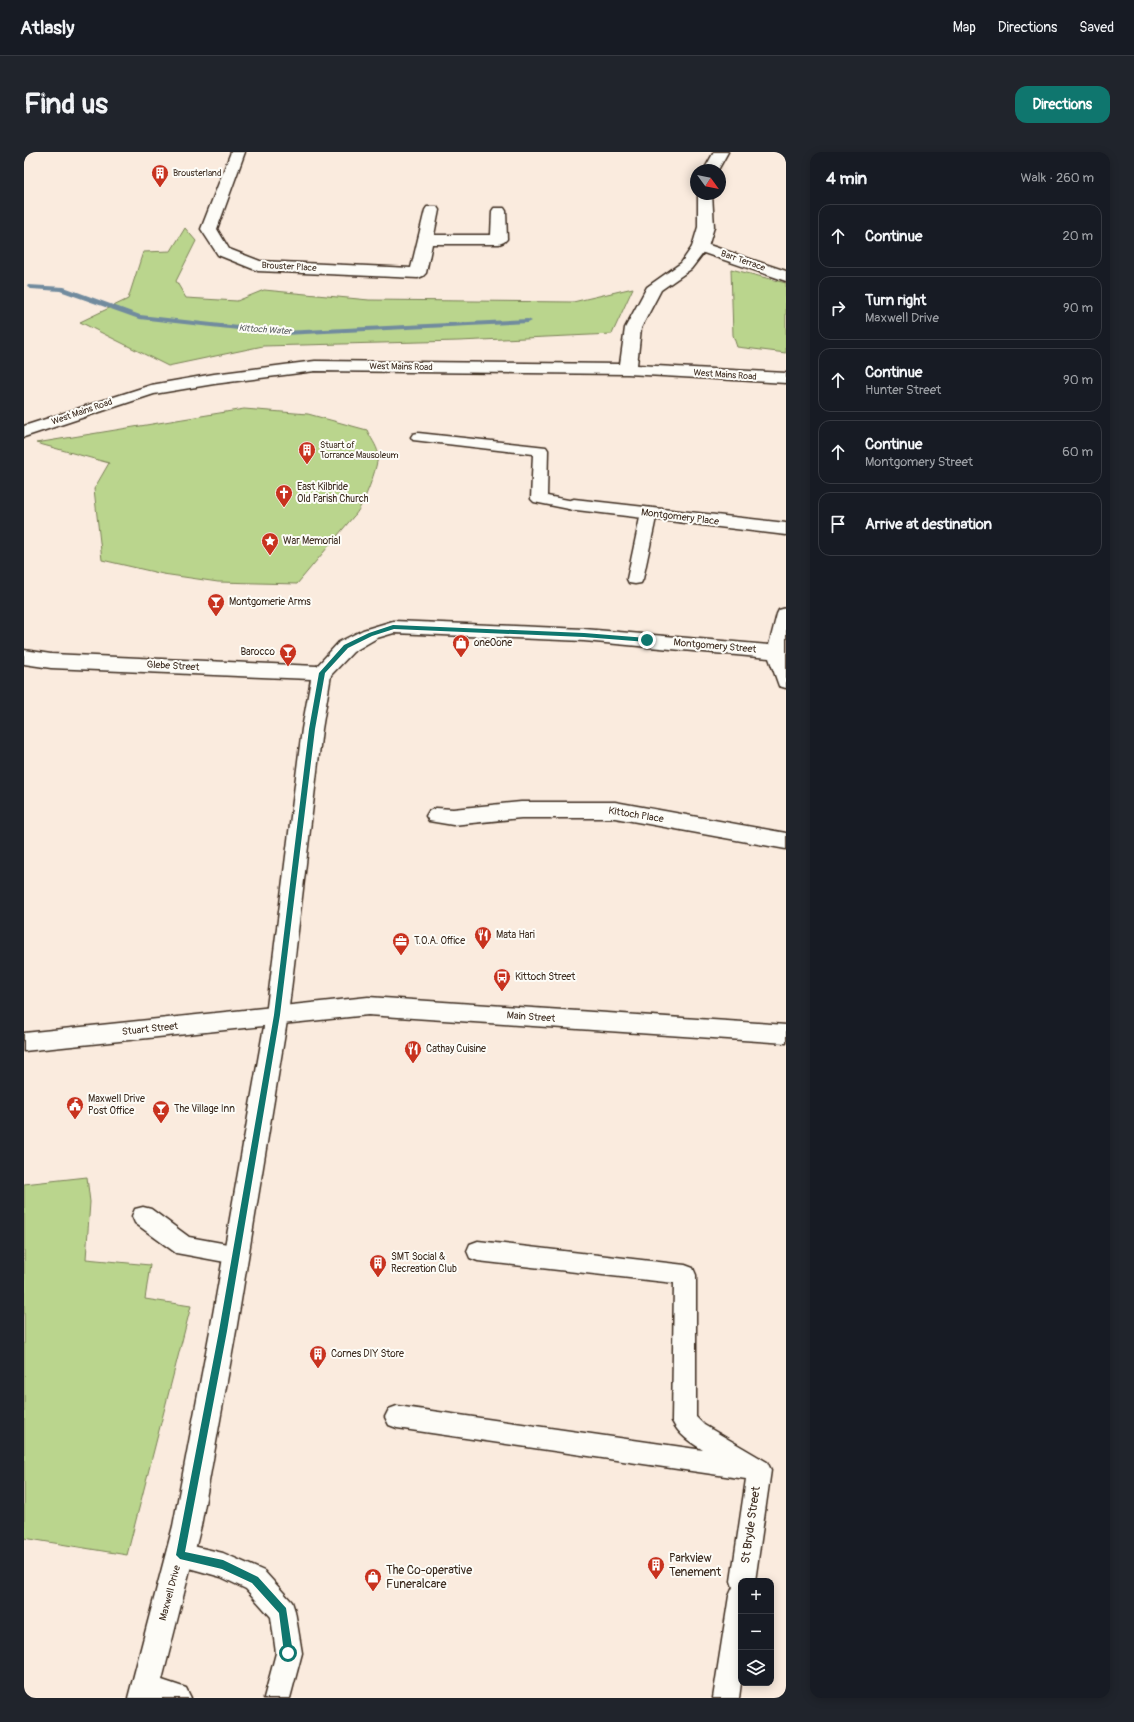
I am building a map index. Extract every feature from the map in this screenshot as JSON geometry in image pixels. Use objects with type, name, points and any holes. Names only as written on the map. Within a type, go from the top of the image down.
[{"type":"street","name":"Brouster Place","points":[[238,152],[209,229],[223,252],[258,266],[418,273],[425,240]]},
{"type":"street","points":[[714,164],[721,152]]},
{"type":"street","points":[[628,369],[633,328],[656,287],[686,266],[700,247],[706,227],[705,200]]},
{"type":"street","points":[[432,210],[425,240],[499,239],[499,211]]},
{"type":"street","name":"Barr Terrace","points":[[700,247],[786,276]]},
{"type":"street","name":"West Mains Road","points":[[24,432],[151,390],[214,379],[315,366],[628,369],[786,378]]},
{"type":"street","name":"Montgomery Place","points":[[574,505],[786,529]]},
{"type":"street","points":[[786,614],[777,652],[786,681]]},
{"type":"street","name":"Montgomery Street","points":[[322,673],[346,647],[370,634],[393,627],[406,626],[584,635],[777,652]]},
{"type":"street","name":"Glebe Street","points":[[24,657],[51,661],[243,668],[322,673]]},
{"type":"street","name":"Maxwell Drive","points":[[144,1694],[180,1555],[190,1510],[236,1254],[277,1015],[311,737],[322,673]]},
{"type":"street","name":"Kittoch Place","points":[[436,816],[453,817],[521,810],[615,810],[786,841]]},
{"type":"street","name":"Main Street","points":[[277,1015],[368,1006],[786,1034]]},
{"type":"street","name":"Stuart Street","points":[[24,1042],[277,1015]]},
{"type":"street","points":[[144,1694],[176,1698]]},
{"type":"lane","points":[[418,437],[541,450],[539,499],[574,505]]},
{"type":"lane","points":[[635,579],[649,513]]},
{"type":"lane","points":[[143,1216],[184,1246],[236,1254]]},
{"type":"lane","points":[[478,1251],[685,1275],[684,1421],[696,1433],[759,1470]]},
{"type":"lane","points":[[397,1417],[759,1470]]},
{"type":"lane","name":"St Bryde Street","points":[[743,1578],[759,1470]]},
{"type":"lane","points":[[180,1555],[223,1565],[255,1580],[283,1611],[288,1653],[277,1698]]},
{"type":"lane","points":[[726,1698],[738,1614]]},
{"type":"green space","points":[[185,228],[196,241],[176,281],[186,298],[237,301],[264,290],[369,300],[573,302],[633,288],[612,334],[459,341],[263,346],[168,366],[80,322],[128,299],[143,252],[171,251]]},
{"type":"green space","points":[[731,269],[786,283],[786,353],[737,347],[733,335]]},
{"type":"green space","points":[[244,409],[308,414],[367,430],[378,453],[378,459],[373,477],[357,513],[297,584],[218,582],[163,574],[102,560],[94,489],[109,463],[36,443]]},
{"type":"green space","points":[[87,1177],[90,1202],[86,1259],[150,1265],[145,1299],[191,1306],[127,1555],[24,1538],[24,1184]]},
{"type":"waterway","name":"Kittoch Water","points":[[31,287],[61,289],[139,317],[284,333],[528,321]]},
{"type":"place","name":"Brousterland","points":[[160,188]]},
{"type":"place","name":"Stuart of Torrance Mausoleum","points":[[307,465]]},
{"type":"place","name":"East Kilbride Old Parish Church","points":[[284,508]]},
{"type":"place","name":"War Memorial","points":[[270,556]]},
{"type":"place","name":"Montgomerie Arms","points":[[216,617]]},
{"type":"place","name":"oneOone","points":[[461,658]]},
{"type":"place","name":"Barocco","points":[[288,667]]},
{"type":"place","name":"Mata Hari","points":[[483,950]]},
{"type":"place","name":"T.O.A. Office","points":[[401,956]]},
{"type":"place","name":"Kittoch Street","points":[[502,992]]},
{"type":"place","name":"Cathay Cuisine","points":[[413,1064]]},
{"type":"place","name":"Maxwell Drive Post Office","points":[[75,1120]]},
{"type":"place","name":"The Village Inn","points":[[161,1124]]},
{"type":"place","name":"SMT Social & Recreation Club","points":[[378,1278]]},
{"type":"place","name":"Cornes DIY Store","points":[[318,1369]]},
{"type":"place","name":"Parkview Tenement","points":[[656,1580]]},
{"type":"place","name":"The Co-operative Funeralcare","points":[[373,1592]]},
{"type":"route","points":[[288,1653],[283,1611],[255,1580],[223,1565],[180,1555],[187,1526],[223,1331],[277,1015],[312,729],[322,673],[346,647],[370,634],[393,627],[406,626],[584,635],[647,640]]}]
